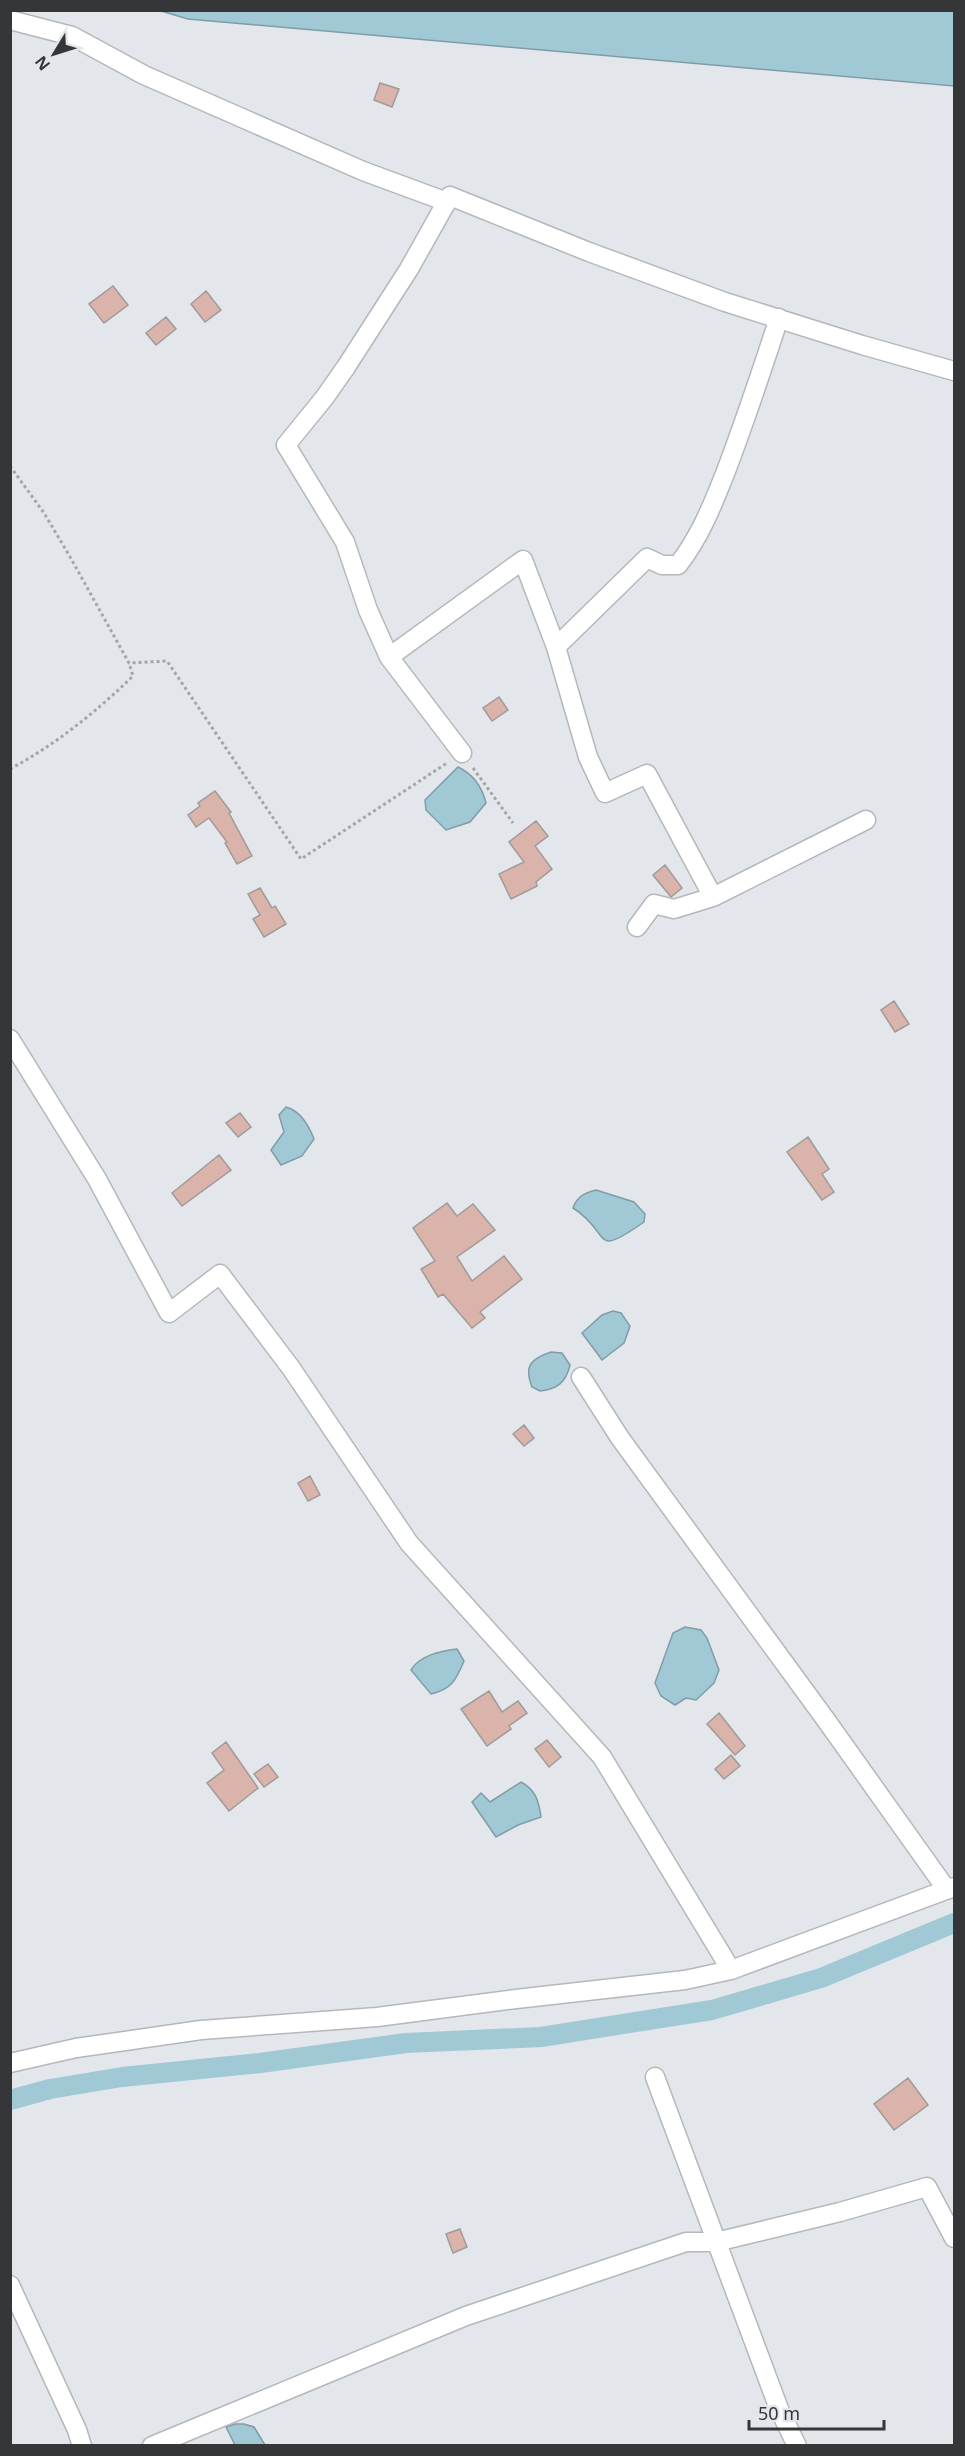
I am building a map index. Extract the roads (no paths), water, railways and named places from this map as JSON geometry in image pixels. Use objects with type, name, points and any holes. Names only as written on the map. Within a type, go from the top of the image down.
[{"type":"street","points":[[10,20],[72,36],[144,75],[363,171],[447,202]]},
{"type":"street","points":[[462,753],[389,657],[368,610],[345,542],[286,445],[346,367],[409,268],[450,196],[599,256],[725,302],[954,371]]},
{"type":"street","points":[[556,647],[646,558],[662,565],[678,565],[693,546],[717,495],[745,423],[779,318]]},
{"type":"street","points":[[389,657],[523,560],[556,647],[588,758],[605,794],[647,774],[713,897]]},
{"type":"street","points":[[637,927],[654,904],[674,909],[713,897],[866,820]]},
{"type":"street","points":[[10,1039],[97,1179],[169,1313],[220,1274],[291,1368],[409,1543],[602,1757],[731,1970]]},
{"type":"street","points":[[13,2057],[201,2030],[377,2017],[685,1980],[731,1970],[950,1889],[620,1438],[581,1377]]},
{"type":"street","points":[[655,2077],[779,2409],[797,2445]]},
{"type":"street","points":[[152,2445],[466,2316],[686,2242],[716,2242],[840,2212],[927,2187],[954,2238]]},
{"type":"street","points":[[10,2285],[82,2445]]},
{"type":"water","points":[[161,11],[954,11],[954,86],[188,19]]},
{"type":"water","points":[[458,767],[476,782],[486,803],[470,822],[446,830],[426,810],[425,800]]},
{"type":"water","points":[[286,1107],[300,1115],[314,1139],[302,1156],[281,1165],[271,1150],[284,1132],[279,1115]]},
{"type":"water","points":[[596,1190],[634,1202],[645,1214],[644,1222],[616,1239],[608,1241],[603,1239],[585,1217],[573,1208],[582,1196]]},
{"type":"water","points":[[613,1311],[621,1313],[630,1326],[624,1343],[602,1360],[582,1333],[602,1315]]},
{"type":"water","points":[[551,1352],[562,1353],[570,1365],[560,1384],[540,1391],[532,1387],[529,1369],[538,1357]]},
{"type":"water","points":[[685,1627],[701,1630],[707,1638],[719,1670],[714,1683],[696,1700],[686,1698],[675,1705],[661,1696],[655,1683],[673,1633]]},
{"type":"water","points":[[457,1649],[464,1661],[456,1678],[449,1686],[431,1694],[411,1670],[425,1657]]},
{"type":"water","points":[[521,1782],[536,1797],[541,1817],[518,1825],[496,1837],[472,1802],[481,1793],[490,1802]]},
{"type":"water","points":[[235,2424],[254,2427],[265,2445],[235,2445],[226,2427]]},
{"type":"waterway","points":[[10,2100],[50,2089],[122,2077],[260,2063],[406,2043],[541,2037],[712,2010],[821,1978],[954,1923]]}]
